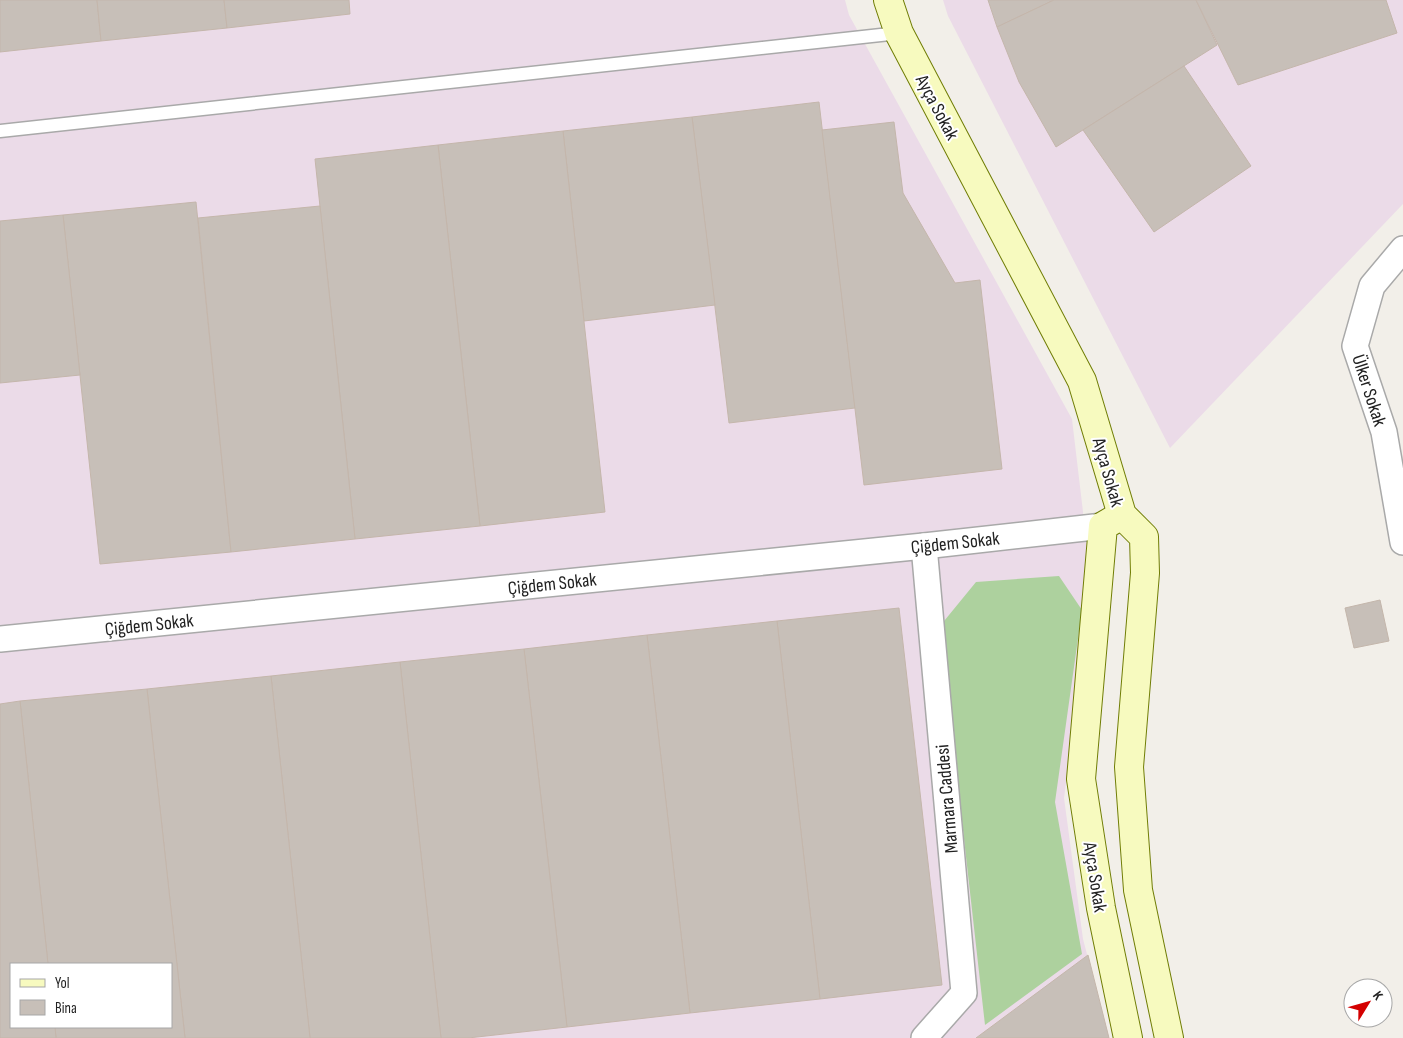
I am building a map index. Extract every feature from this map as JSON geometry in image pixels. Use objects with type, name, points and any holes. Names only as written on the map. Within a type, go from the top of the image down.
[{"type":"street","name":"Ayça Sokak","points":[[888,0],[899,33],[1082,381],[1113,520],[1081,779],[1101,908],[1128,1038]]},
{"type":"street","name":"Ülker Sokak","points":[[1403,249],[1372,286],[1355,346],[1384,432],[1403,542]]},
{"type":"street","name":"Çiğdem Sokak","points":[[0,639],[924,546],[1113,520]]},
{"type":"street","points":[[1113,520],[1144,537],[1145,574],[1129,767],[1138,890],[1169,1038]]},
{"type":"street","name":"Marmara Caddesi","points":[[924,546],[964,993],[924,1038]]},
{"type":"lane","points":[[0,132],[899,33]]},
{"type":"shaded area","points":[[0,0],[845,0],[849,15],[1072,419],[1092,588],[1064,798],[1083,939],[1109,1038],[0,1038]]},
{"type":"shaded area","points":[[943,0],[1403,0],[1403,204],[1170,448],[948,16]]},
{"type":"green space","points":[[1059,576],[1082,610],[1055,802],[1082,954],[985,1025],[940,626],[976,582]]},
{"type":"building","points":[[0,0],[97,0],[101,41],[0,52]]},
{"type":"building","points":[[97,0],[224,0],[227,28],[101,41]]},
{"type":"building","points":[[224,0],[349,0],[350,14],[227,28]]},
{"type":"building","points":[[988,0],[1054,0],[997,27]]},
{"type":"building","points":[[1054,0],[1196,0],[1217,45],[1056,147],[1019,82],[997,27]]},
{"type":"building","points":[[1196,0],[1386,0],[1397,33],[1238,85]]},
{"type":"building","points":[[1184,66],[1251,166],[1154,232],[1083,130]]},
{"type":"building","points":[[819,102],[855,408],[729,423],[692,117]]},
{"type":"building","points":[[692,117],[715,305],[584,321],[563,131]]},
{"type":"building","points":[[894,122],[903,193],[955,283],[980,280],[1002,469],[864,485],[822,130]]},
{"type":"building","points":[[563,131],[605,512],[480,526],[438,145]]},
{"type":"building","points":[[438,145],[480,526],[355,539],[315,159]]},
{"type":"building","points":[[196,202],[231,552],[100,564],[63,215]]},
{"type":"building","points":[[320,206],[355,539],[231,552],[198,218]]},
{"type":"building","points":[[63,215],[80,375],[0,383],[0,221]]},
{"type":"building","points":[[1380,600],[1389,641],[1354,648],[1345,608]]},
{"type":"building","points":[[899,608],[942,985],[820,999],[777,621]]},
{"type":"building","points":[[777,621],[820,999],[690,1013],[647,635]]},
{"type":"building","points":[[647,635],[690,1013],[567,1027],[524,649]]},
{"type":"building","points":[[524,649],[567,1027],[468,1038],[441,1038],[400,662]]},
{"type":"building","points":[[400,662],[441,1038],[310,1038],[271,676]]},
{"type":"building","points":[[271,676],[310,1038],[185,1038],[147,689]]},
{"type":"building","points":[[147,689],[185,1038],[56,1038],[55,1028],[172,1028],[172,963],[48,963],[20,701]]},
{"type":"building","points":[[20,701],[48,963],[10,963],[10,1028],[55,1028],[56,1038],[0,1038],[0,704]]},
{"type":"building","points":[[1088,955],[1109,1038],[976,1038]]}]
